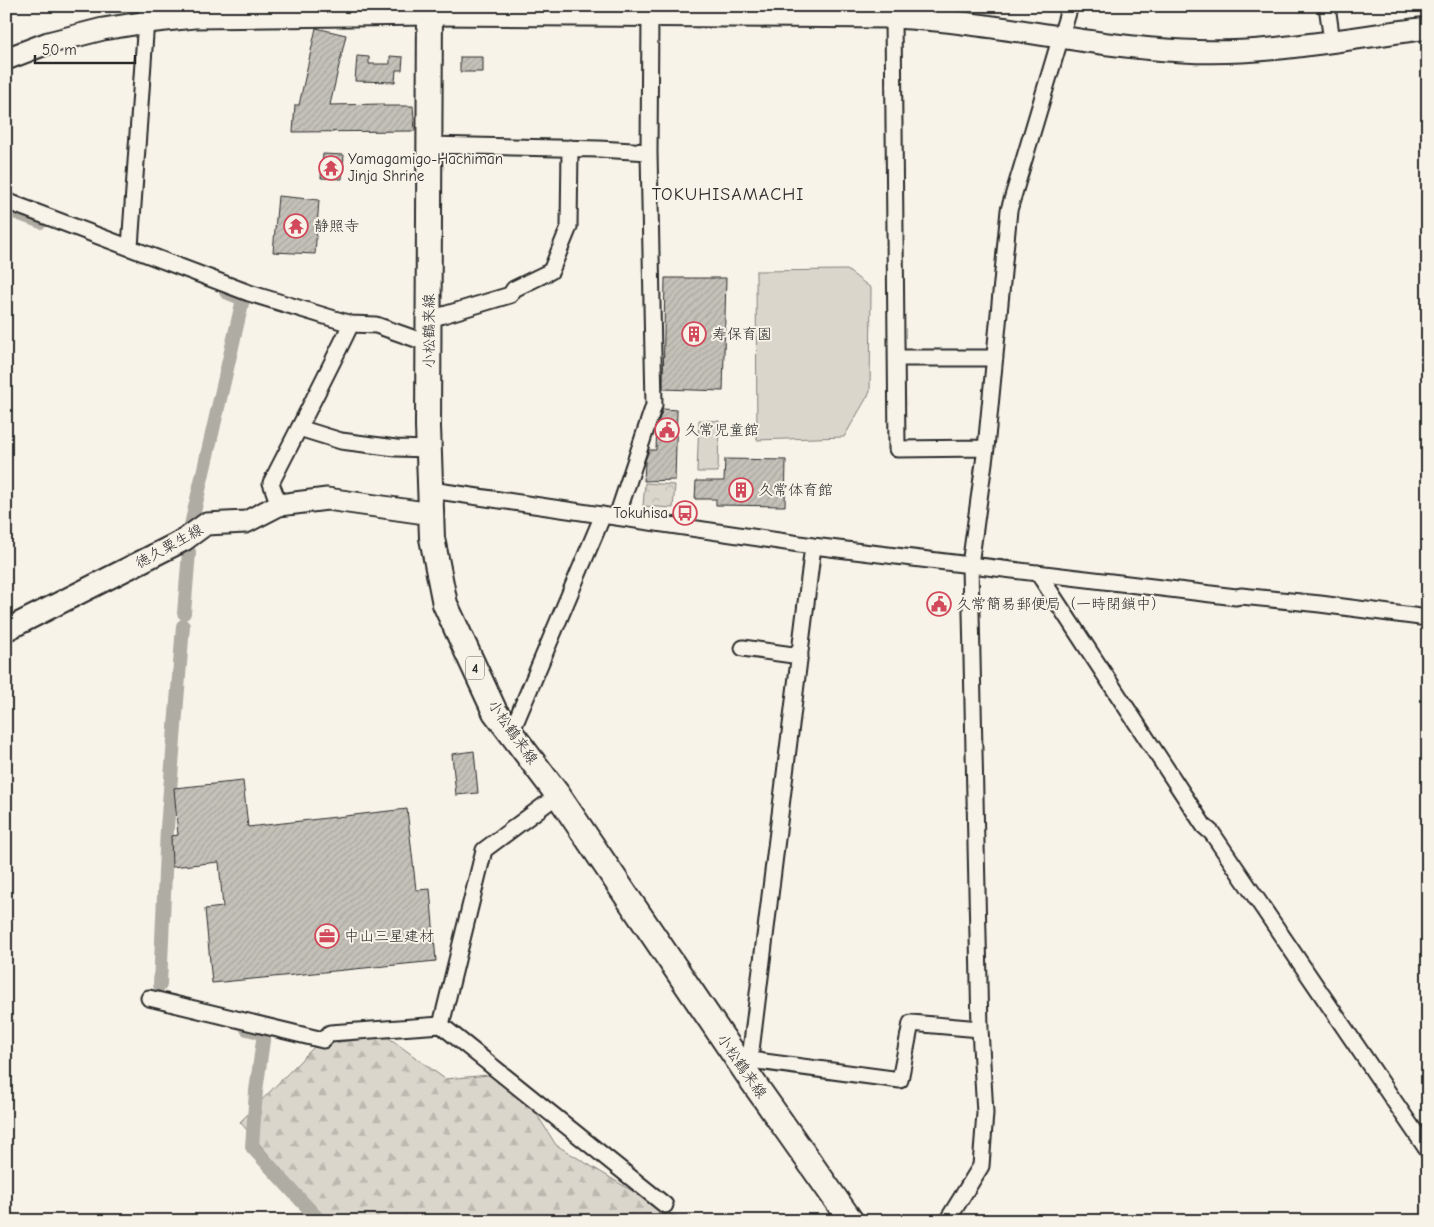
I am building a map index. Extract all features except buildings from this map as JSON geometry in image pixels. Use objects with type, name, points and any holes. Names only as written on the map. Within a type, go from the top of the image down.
[{"type":"main road","name":"小松鶴来線","points":[[430,10],[429,449],[432,538],[445,604],[495,712],[558,795],[749,1068],[851,1221]]},
{"type":"street","points":[[947,1221],[981,1166],[985,1113],[980,1029],[970,565],[986,448],[1009,210],[1070,6]]},
{"type":"street","points":[[1328,6],[1332,40]]},
{"type":"street","points":[[6,59],[48,43],[103,30],[147,14],[194,16],[430,10],[650,16],[893,17],[969,22],[1134,47],[1184,51],[1232,51],[1428,28]]},
{"type":"street","points":[[130,247],[147,14]]},
{"type":"street","points":[[512,733],[610,516],[654,405],[649,152],[650,16]]},
{"type":"street","points":[[893,17],[897,449],[986,448]]},
{"type":"street","points":[[430,145],[649,152]]},
{"type":"street","points":[[430,319],[510,295],[514,289],[551,271],[569,227],[570,148]]},
{"type":"street","points":[[6,201],[250,293],[351,324],[376,326],[430,344]]},
{"type":"street","points":[[280,505],[271,484],[351,324]]},
{"type":"street","points":[[896,358],[995,358]]},
{"type":"street","points":[[299,428],[341,442],[396,448],[429,449]]},
{"type":"street","points":[[431,490],[813,546],[1428,618]]},
{"type":"street","name":"徳久粟生線","points":[[6,630],[184,540],[206,524],[246,522],[280,505],[327,499],[432,514]]},
{"type":"street","points":[[813,546],[749,1068],[900,1080],[911,1023],[980,1029]]},
{"type":"street","points":[[1038,573],[1204,826],[1212,833],[1428,1151]]},
{"type":"street","points":[[743,648],[800,656]]},
{"type":"street","points":[[441,1026],[484,850],[558,795]]},
{"type":"street","points":[[148,998],[322,1040],[330,1033],[441,1026],[666,1205]]},
{"type":"green space","points":[[847,270],[871,288],[870,392],[844,437],[757,440],[756,271]]},
{"type":"green space","points":[[699,420],[719,421],[718,472],[697,472]]},
{"type":"green space","points":[[645,483],[675,485],[673,508],[643,506]]},
{"type":"green space","points":[[385,1035],[445,1079],[511,1073],[556,1145],[672,1215],[693,1221],[313,1221],[315,1208],[240,1122],[315,1046]]},
{"type":"waterway","points":[[6,209],[41,222]]},
{"type":"waterway","points":[[191,525],[243,299],[226,292]]},
{"type":"waterway","points":[[184,613],[189,552]]},
{"type":"waterway","points":[[160,985],[167,828],[183,626]]},
{"type":"waterway","points":[[247,1029],[264,1033],[256,1091],[252,1147],[320,1221]]},
{"type":"place","name":"Yamagamigo-Hachiman Jinja Shrine","points":[[331,168]]},
{"type":"place","name":"静照寺","points":[[296,226]]},
{"type":"place","name":"寿保育園","points":[[694,334]]},
{"type":"place","name":"久常児童館","points":[[667,430]]},
{"type":"place","name":"久常体育館","points":[[741,490]]},
{"type":"place","name":"Tokuhisa","points":[[685,513]]},
{"type":"place","name":"久常簡易郵便局（一時閉鎖中）","points":[[939,604]]},
{"type":"place","name":"中山三星建材","points":[[327,936]]},
{"type":"district","name":"TOKUHISAMACHI","points":[[728,194]]}]
